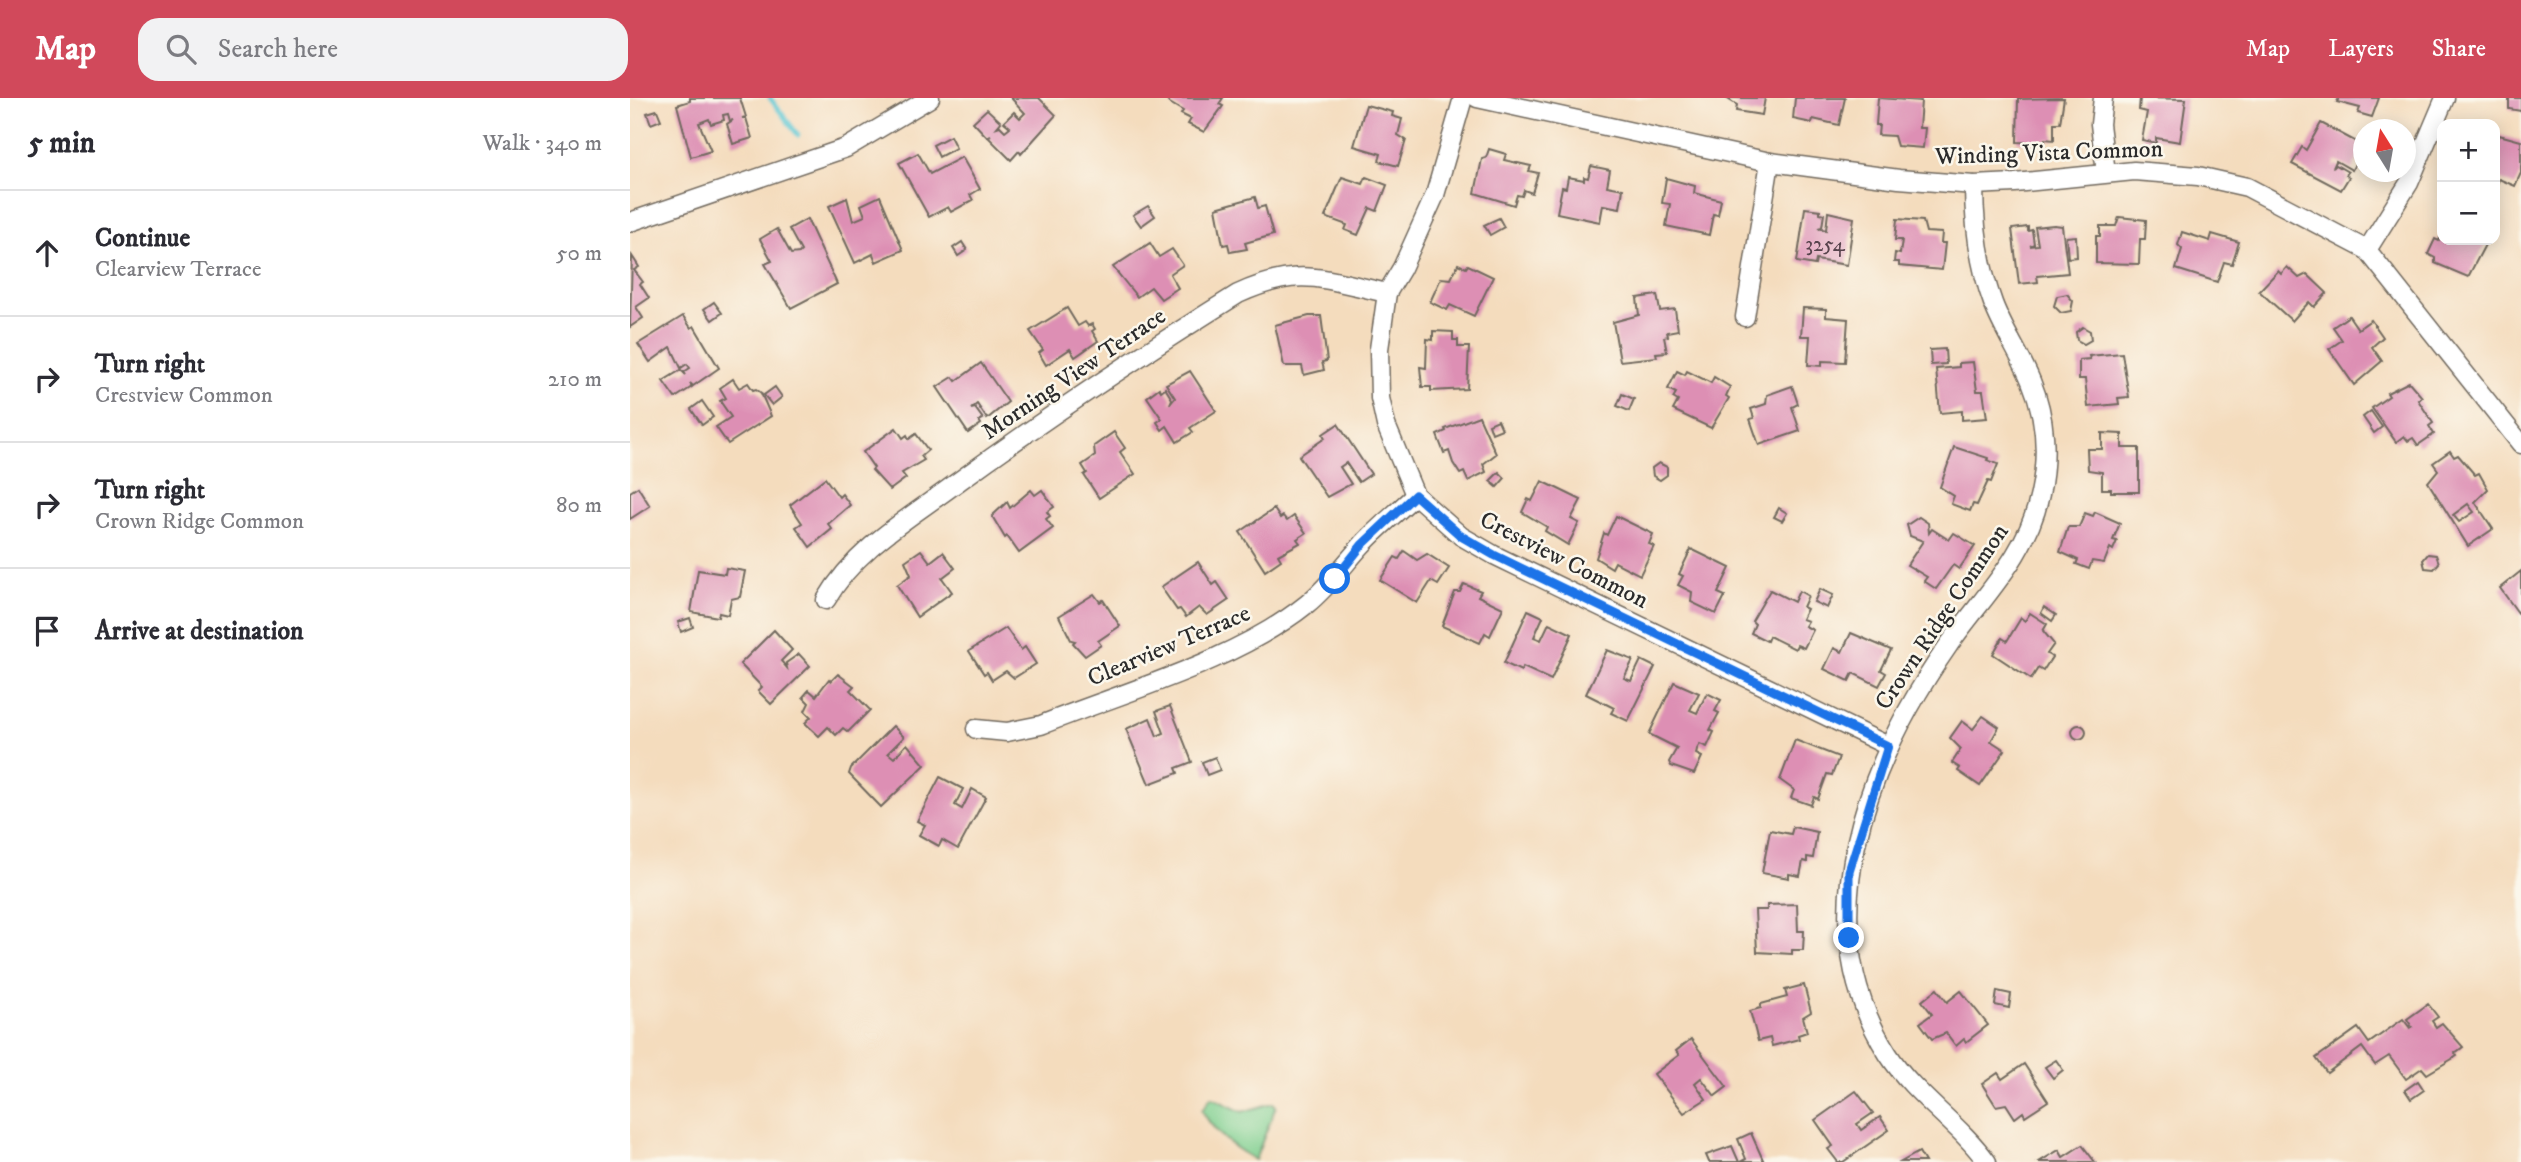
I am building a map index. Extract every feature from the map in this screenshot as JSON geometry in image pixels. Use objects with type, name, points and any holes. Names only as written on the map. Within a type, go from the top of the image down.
[{"type":"street","points":[[630,222],[846,148],[930,98]]},
{"type":"street","name":"Crestview Common","points":[[1463,98],[1435,194],[1402,268],[1387,293],[1379,349],[1380,398],[1387,425],[1415,495],[1461,536],[1494,555],[1888,746]]},
{"type":"street","name":"Winding Vista Common","points":[[1477,98],[1770,162],[1899,179],[1974,185],[2057,180],[2106,173],[2163,172],[2247,187],[2367,250],[2521,444]]},
{"type":"street","points":[[2103,98],[2100,124],[2106,173]]},
{"type":"street","points":[[2367,250],[2409,183],[2445,98]]},
{"type":"street","points":[[1745,317],[1770,162]]},
{"type":"street","name":"Crown Ridge Common","points":[[1974,185],[1977,240],[1987,284],[2001,323],[2034,390],[2045,442],[2044,474],[2038,505],[2026,538],[2007,570],[1963,625],[1928,676],[1888,746],[1849,871],[1849,938],[1856,979],[1866,1009],[1889,1055],[1920,1094],[1958,1128],[1987,1162]]},
{"type":"street","name":"Morning View Terrace","points":[[826,600],[839,577],[859,555],[1002,450],[1238,294],[1279,278],[1301,275],[1387,293]]},
{"type":"street","name":"Clearview Terrace","points":[[976,729],[1007,732],[1041,724],[1250,641],[1307,604],[1335,579],[1362,545],[1415,495]]},
{"type":"green space","points":[[1211,1097],[1242,1112],[1273,1103],[1276,1106],[1255,1160],[1225,1139],[1207,1118],[1202,1110]]},
{"type":"building","points":[[690,98],[740,98],[746,117],[742,118],[746,118],[752,138],[733,144],[727,124],[733,120],[730,121],[728,114],[723,115],[724,120],[711,124],[709,119],[699,123],[711,151],[691,157],[677,105],[690,101]]},
{"type":"building","points":[[1011,98],[1039,98],[1056,115],[1021,154],[1019,151],[1011,160],[988,137],[991,135],[987,137],[973,122],[987,109],[1001,122],[997,127],[1000,126],[1005,131],[1010,127],[1004,122],[1014,112],[1020,118],[1025,113]]},
{"type":"building","points":[[1171,98],[1223,98],[1219,104],[1223,106],[1204,132],[1188,124],[1191,119],[1168,102]]},
{"type":"building","points":[[1726,98],[1765,98],[1762,115],[1736,111],[1737,105]]},
{"type":"building","points":[[1795,98],[1845,98],[1839,125],[1813,119],[1812,123],[1793,119]]},
{"type":"building","points":[[1878,98],[1921,101],[1919,128],[1925,128],[1923,148],[1897,146],[1894,136],[1878,135]]},
{"type":"building","points":[[2064,98],[2060,123],[2054,123],[2054,140],[2045,139],[2045,143],[2017,142],[2018,99]]},
{"type":"building","points":[[2140,98],[2186,99],[2180,142],[2156,138],[2156,143],[2142,140],[2147,112],[2139,110]]},
{"type":"building","points":[[2339,98],[2379,98],[2372,117],[2358,113],[2360,108],[2337,102]]},
{"type":"building","points":[[2509,98],[2521,98],[2521,111],[2509,109]]},
{"type":"building","points":[[1366,105],[1393,112],[1392,116],[1402,119],[1398,135],[1406,140],[1398,166],[1379,161],[1381,154],[1354,146]]},
{"type":"building","points":[[657,110],[661,120],[651,124],[647,113]]},
{"type":"building","points":[[2321,123],[2353,140],[2352,170],[2336,161],[2333,168],[2336,165],[2348,172],[2346,175],[2349,177],[2341,190],[2292,164],[2302,147],[2306,150]]},
{"type":"building","points":[[2500,135],[2521,141],[2521,173],[2515,186],[2500,179]]},
{"type":"building","points":[[950,136],[956,148],[939,157],[933,145]]},
{"type":"building","points":[[1489,149],[1506,154],[1504,160],[1531,166],[1529,171],[1538,173],[1532,193],[1524,190],[1522,196],[1517,195],[1514,205],[1475,193],[1482,159],[1486,158]]},
{"type":"building","points":[[918,153],[930,174],[962,157],[980,189],[970,195],[973,200],[951,212],[948,207],[929,217],[899,163]]},
{"type":"building","points":[[1591,166],[1610,170],[1607,186],[1623,189],[1620,208],[1603,205],[1600,222],[1557,213],[1562,187],[1566,188],[1568,177],[1584,180],[1584,177],[1588,178]]},
{"type":"building","points":[[1342,177],[1363,184],[1366,177],[1387,185],[1377,211],[1370,208],[1358,235],[1345,230],[1347,225],[1325,217]]},
{"type":"building","points":[[1666,178],[1695,186],[1694,193],[1721,200],[1718,215],[1713,214],[1709,235],[1666,226],[1670,204],[1662,203]]},
{"type":"building","points":[[880,196],[903,250],[876,262],[873,254],[855,263],[829,206],[847,198],[853,221],[865,216],[861,205]]},
{"type":"building","points":[[1255,197],[1258,208],[1265,206],[1273,235],[1245,243],[1247,249],[1230,252],[1228,244],[1223,245],[1216,208]]},
{"type":"building","points":[[1148,206],[1155,216],[1141,226],[1133,215]]},
{"type":"building","points":[[1805,208],[1820,210],[1820,213],[1824,214],[1822,227],[1818,228],[1826,230],[1828,212],[1854,218],[1847,265],[1816,260],[1815,265],[1797,262]]},
{"type":"building","points":[[2119,217],[2146,220],[2145,239],[2140,239],[2139,264],[2096,263],[2096,236],[2100,236],[2100,226],[2116,226]]},
{"type":"building","points":[[1499,218],[1504,227],[1490,235],[1484,225]]},
{"type":"building","points":[[807,219],[837,284],[791,308],[765,264],[772,261],[760,239],[777,229],[791,254],[799,253],[801,251],[789,229]]},
{"type":"building","points":[[1897,219],[1923,221],[1926,232],[1942,233],[1941,243],[1945,243],[1942,270],[1899,266],[1899,262],[1894,262],[1895,253],[1900,254],[1902,240],[1895,240]]},
{"type":"building","points":[[2062,226],[2068,273],[2037,276],[2038,282],[2019,284],[2012,229],[2028,227],[2028,231],[2032,230],[2034,244],[2030,246],[2038,245],[2035,227]]},
{"type":"building","points":[[2182,232],[2210,241],[2212,234],[2239,242],[2232,264],[2224,262],[2217,282],[2176,269],[2182,249],[2178,245]]},
{"type":"building","points":[[2076,236],[2077,257],[2068,258],[2066,237]]},
{"type":"building","points":[[2435,239],[2437,245],[2485,245],[2468,277],[2435,263],[2435,258],[2428,254]]},
{"type":"building","points":[[962,242],[967,250],[958,256],[953,248]]},
{"type":"building","points":[[1150,243],[1159,257],[1172,249],[1183,265],[1170,274],[1178,288],[1161,299],[1151,287],[1137,297],[1113,267]]},
{"type":"building","points":[[632,256],[639,267],[634,270],[643,282],[640,284],[649,298],[636,307],[643,318],[630,327]]},
{"type":"building","points":[[1458,264],[1466,268],[1468,265],[1493,277],[1474,316],[1450,305],[1447,310],[1430,302],[1441,278],[1451,279]]},
{"type":"building","points":[[2287,267],[2299,278],[2307,274],[2327,293],[2314,307],[2309,302],[2292,321],[2259,291],[2278,271],[2281,274]]},
{"type":"building","points":[[2067,294],[2073,301],[2071,311],[2061,313],[2054,306],[2057,296]]},
{"type":"building","points":[[1657,295],[1660,311],[1675,309],[1678,330],[1667,332],[1668,336],[1664,337],[1667,352],[1656,353],[1657,357],[1620,361],[1613,322],[1639,315],[1637,298]]},
{"type":"building","points":[[714,302],[722,313],[712,320],[704,309]]},
{"type":"building","points":[[1067,308],[1078,326],[1085,322],[1088,326],[1092,324],[1095,329],[1092,331],[1098,341],[1075,357],[1070,349],[1046,365],[1039,353],[1043,350],[1030,331]]},
{"type":"building","points":[[1803,308],[1826,309],[1826,317],[1848,319],[1845,362],[1822,361],[1822,366],[1808,365],[1810,336],[1801,336]]},
{"type":"building","points":[[683,316],[691,328],[694,326],[719,368],[693,386],[690,383],[692,387],[675,398],[663,381],[681,370],[686,375],[684,372],[690,368],[687,364],[681,368],[671,347],[650,362],[638,344]]},
{"type":"building","points":[[1309,316],[1321,316],[1327,361],[1322,362],[1324,370],[1304,375],[1302,366],[1284,366],[1275,325]]},
{"type":"building","points":[[2349,316],[2358,329],[2371,320],[2383,337],[2372,347],[2382,361],[2354,385],[2329,349],[2342,340],[2333,327]]},
{"type":"building","points":[[2083,327],[2090,331],[2091,340],[2084,344],[2077,340],[2076,332]]},
{"type":"building","points":[[1433,331],[1453,332],[1453,340],[1458,340],[1458,347],[1469,347],[1467,389],[1431,391],[1431,387],[1422,387],[1420,367],[1426,368],[1427,339],[1433,340]]},
{"type":"building","points":[[1945,349],[1946,364],[1931,365],[1930,350]]},
{"type":"building","points":[[2122,353],[2129,397],[2118,398],[2119,404],[2088,407],[2085,379],[2079,379],[2079,360],[2090,359],[2089,356]]},
{"type":"building","points":[[1973,362],[1977,391],[1983,391],[1987,418],[1962,420],[1962,411],[1940,413],[1936,369],[1959,367],[1959,363]]},
{"type":"building","points":[[981,363],[1008,402],[987,419],[977,404],[971,409],[975,408],[983,419],[979,421],[981,424],[968,433],[937,387],[953,377],[956,381]]},
{"type":"building","points":[[1190,371],[1216,411],[1190,428],[1193,432],[1177,442],[1167,426],[1162,430],[1157,422],[1162,419],[1147,397],[1159,388],[1161,391],[1165,388],[1172,399],[1170,404],[1175,398],[1166,384]]},
{"type":"building","points":[[1677,371],[1685,375],[1687,371],[1711,383],[1714,377],[1730,387],[1726,396],[1729,398],[1711,428],[1673,410],[1678,401],[1673,398],[1676,393],[1668,389]]},
{"type":"building","points":[[733,379],[739,388],[748,383],[753,390],[761,393],[771,416],[728,444],[716,427],[731,417],[720,401],[726,398],[720,388]]},
{"type":"building","points":[[2409,382],[2422,397],[2418,400],[2433,423],[2429,426],[2434,434],[2418,445],[2413,438],[2408,441],[2404,436],[2396,442],[2372,408],[2389,396],[2387,393]]},
{"type":"building","points":[[1792,386],[1798,404],[1792,407],[1800,431],[1759,445],[1750,419],[1754,418],[1751,409],[1766,404],[1767,395]]},
{"type":"building","points":[[775,387],[782,397],[772,405],[764,395]]},
{"type":"building","points":[[1622,394],[1634,399],[1629,411],[1617,406]]},
{"type":"building","points":[[702,401],[713,417],[702,425],[691,409]]},
{"type":"building","points":[[2371,411],[2382,427],[2374,433],[2363,417]]},
{"type":"building","points":[[1479,416],[1496,454],[1483,464],[1486,472],[1468,481],[1464,472],[1460,474],[1453,463],[1449,451],[1444,453],[1437,435],[1446,431],[1445,429]]},
{"type":"building","points":[[1498,420],[1502,429],[1492,433],[1489,424]]},
{"type":"building","points":[[1338,424],[1371,474],[1359,482],[1346,463],[1340,467],[1351,484],[1327,497],[1299,456],[1325,438],[1323,434]]},
{"type":"building","points":[[896,428],[903,438],[907,435],[909,439],[916,434],[928,450],[921,456],[924,460],[902,473],[906,478],[890,490],[872,470],[874,468],[863,452]]},
{"type":"building","points":[[1114,432],[1125,448],[1120,452],[1135,474],[1099,498],[1084,475],[1087,473],[1082,465],[1095,456],[1094,446]]},
{"type":"building","points":[[2102,433],[2122,434],[2122,448],[2139,448],[2139,492],[2111,492],[2111,489],[2102,489],[2102,472],[2088,470],[2087,449],[2102,449]]},
{"type":"building","points":[[1954,447],[1998,464],[1991,482],[1988,481],[1977,505],[1973,504],[1970,511],[1951,504],[1954,496],[1940,487]]},
{"type":"building","points":[[2450,451],[2454,457],[2458,455],[2475,475],[2479,473],[2488,489],[2475,502],[2493,529],[2468,546],[2428,482],[2438,470],[2433,463]],"holes":[[[2468,504],[2474,512],[2459,522],[2453,515]]]},
{"type":"building","points":[[1659,463],[1667,467],[1667,475],[1660,480],[1653,476],[1652,468]]},
{"type":"building","points":[[1499,472],[1505,478],[1497,487],[1490,481]]},
{"type":"building","points":[[825,478],[839,497],[842,494],[850,505],[828,524],[832,529],[810,547],[796,527],[802,523],[790,505]]},
{"type":"building","points":[[1542,481],[1581,500],[1571,519],[1579,523],[1568,545],[1545,531],[1547,527],[1522,512],[1528,499],[1532,501]]},
{"type":"building","points":[[638,487],[650,506],[630,519],[630,492]]},
{"type":"building","points":[[1031,490],[1035,495],[1042,490],[1054,507],[1047,512],[1050,516],[1046,519],[1053,528],[1019,553],[1007,536],[1005,538],[992,516],[1007,502],[1010,508]]},
{"type":"building","points":[[1779,508],[1787,513],[1782,521],[1774,517]]},
{"type":"building","points":[[1274,509],[1280,518],[1283,516],[1287,521],[1294,516],[1306,533],[1297,539],[1300,543],[1278,555],[1281,560],[1265,571],[1240,532]]},
{"type":"building","points":[[2095,512],[2120,523],[2113,540],[2117,541],[2113,550],[2110,548],[2104,563],[2092,561],[2089,569],[2076,564],[2078,560],[2060,552],[2068,527],[2079,527],[2085,513],[2093,516]]},
{"type":"building","points":[[1616,516],[1653,534],[1649,544],[1654,546],[1640,575],[1615,562],[1612,568],[1596,558],[1604,533],[1607,535]]},
{"type":"building","points":[[1919,517],[1928,523],[1929,533],[1932,529],[1949,540],[1954,533],[1975,546],[1959,569],[1953,565],[1936,589],[1924,581],[1927,577],[1907,565],[1923,541],[1910,536],[1907,525]]},
{"type":"building","points":[[1691,549],[1730,568],[1718,593],[1725,596],[1716,614],[1691,602],[1692,592],[1678,585],[1683,576],[1679,574]]},
{"type":"building","points":[[921,550],[930,562],[943,552],[955,568],[942,578],[952,592],[917,617],[897,585],[911,575],[905,561]]},
{"type":"building","points":[[1404,551],[1417,560],[1427,554],[1449,568],[1438,585],[1431,581],[1417,603],[1380,580],[1395,557],[1399,559]]},
{"type":"building","points":[[2428,554],[2436,555],[2439,563],[2434,569],[2425,568],[2423,560]]},
{"type":"building","points":[[1198,562],[1213,585],[1217,582],[1229,600],[1207,615],[1199,607],[1186,617],[1180,609],[1177,610],[1161,587]]},
{"type":"building","points":[[726,568],[745,571],[740,597],[731,599],[728,615],[719,613],[718,617],[691,612],[698,570],[725,574]]},
{"type":"building","points":[[2521,571],[2521,617],[2500,588]]},
{"type":"building","points":[[1464,584],[1481,591],[1478,596],[1503,608],[1490,636],[1485,633],[1480,643],[1442,626],[1455,592],[1460,592]]},
{"type":"building","points":[[1820,589],[1833,595],[1827,608],[1814,602]]},
{"type":"building","points":[[1770,590],[1794,602],[1799,591],[1808,596],[1803,607],[1807,609],[1802,619],[1808,621],[1805,626],[1813,630],[1804,648],[1797,645],[1795,649],[1769,636],[1767,641],[1751,633],[1755,624],[1752,621]]},
{"type":"building","points":[[1094,594],[1100,602],[1103,600],[1120,626],[1098,641],[1101,645],[1085,656],[1073,643],[1075,641],[1071,640],[1059,616]]},
{"type":"building","points":[[2044,607],[2056,615],[2052,621],[2041,613]]},
{"type":"building","points":[[1528,610],[1543,617],[1534,637],[1541,640],[1549,623],[1572,634],[1551,680],[1523,667],[1521,671],[1504,663]]},
{"type":"building","points":[[2030,613],[2047,624],[2043,631],[2054,644],[2047,654],[2052,657],[2043,671],[2038,668],[2031,679],[1993,654],[2002,638],[2007,641],[2021,618],[2025,621]]},
{"type":"building","points":[[690,618],[693,627],[681,632],[678,622]]},
{"type":"building","points":[[1006,628],[1021,650],[1025,647],[1036,664],[1014,678],[1006,671],[992,680],[987,672],[984,674],[969,651]]},
{"type":"building","points":[[774,630],[792,650],[781,661],[787,668],[786,663],[799,654],[810,666],[771,704],[758,691],[762,687],[740,664]]},
{"type":"building","points":[[1851,633],[1891,650],[1881,670],[1886,673],[1879,686],[1853,673],[1849,681],[1824,669],[1834,648],[1842,652]]},
{"type":"building","points":[[1607,650],[1633,660],[1624,678],[1631,681],[1641,660],[1655,667],[1628,721],[1611,713],[1614,708],[1586,694]]},
{"type":"building","points":[[838,674],[854,686],[850,690],[870,710],[848,732],[843,728],[836,735],[828,727],[819,736],[805,723],[811,717],[805,711],[809,703],[803,697],[809,690],[816,696],[829,679],[831,681]]},
{"type":"building","points":[[1674,682],[1699,693],[1690,710],[1697,713],[1707,693],[1721,700],[1715,711],[1719,713],[1710,730],[1714,732],[1707,747],[1700,744],[1697,749],[1696,754],[1702,757],[1694,774],[1671,766],[1669,762],[1677,748],[1649,734]]},
{"type":"building","points":[[1170,706],[1192,762],[1176,768],[1178,773],[1149,784],[1126,729],[1150,718],[1157,736],[1164,733],[1156,711]]},
{"type":"building","points":[[1983,716],[1999,727],[1991,741],[2005,750],[1980,786],[1958,771],[1960,768],[1952,763],[1961,749],[1950,738],[1962,721],[1973,729]]},
{"type":"building","points":[[2079,725],[2084,727],[2084,737],[2079,739],[2074,737],[2072,732],[2074,727]]},
{"type":"building","points":[[893,726],[904,737],[888,753],[894,758],[907,744],[925,765],[881,807],[849,774],[851,768]]},
{"type":"building","points":[[1795,740],[1839,757],[1832,775],[1827,774],[1818,799],[1814,797],[1811,805],[1791,798],[1794,790],[1780,780]]},
{"type":"building","points":[[1215,757],[1220,770],[1207,775],[1202,762]]},
{"type":"building","points":[[940,777],[963,789],[955,805],[962,809],[972,789],[986,797],[958,849],[942,840],[939,846],[919,835],[925,825],[917,821]]},
{"type":"building","points":[[1793,827],[1817,832],[1813,858],[1807,857],[1807,862],[1803,861],[1800,876],[1789,874],[1789,878],[1762,873],[1770,830],[1791,834]]},
{"type":"building","points":[[1797,904],[1798,931],[1804,931],[1803,950],[1792,950],[1792,954],[1757,952],[1755,910],[1767,910],[1767,905]]},
{"type":"building","points":[[1804,985],[1811,1012],[1803,1017],[1807,1032],[1798,1035],[1799,1039],[1772,1046],[1770,1038],[1758,1041],[1750,1011],[1761,1008],[1761,1004],[1787,997],[1785,990]]},
{"type":"building","points":[[1937,989],[1947,1002],[1961,991],[1988,1025],[1966,1042],[1964,1039],[1956,1046],[1946,1033],[1932,1039],[1920,1023],[1932,1014],[1922,1001]]},
{"type":"building","points":[[1997,991],[2011,994],[2009,1008],[1995,1005]]},
{"type":"building","points":[[2428,1004],[2438,1017],[2432,1021],[2436,1027],[2442,1023],[2463,1047],[2455,1053],[2457,1056],[2427,1074],[2422,1068],[2406,1079],[2389,1056],[2375,1065],[2362,1047],[2327,1073],[2316,1058],[2358,1028],[2369,1043],[2403,1019],[2410,1028],[2412,1027],[2407,1019]]},
{"type":"building","points":[[1691,1039],[1727,1087],[1715,1096],[1701,1078],[1695,1083],[1706,1099],[1684,1113],[1654,1074],[1679,1055],[1676,1051]]},
{"type":"building","points":[[2056,1060],[2063,1070],[2053,1078],[2045,1067]]},
{"type":"building","points":[[2024,1064],[2048,1101],[2025,1116],[2023,1112],[2015,1118],[2006,1104],[1996,1106],[1982,1084],[1998,1073],[2002,1079]]},
{"type":"building","points":[[2418,1081],[2424,1090],[2411,1099],[2405,1090]]},
{"type":"building","points":[[1856,1091],[1873,1113],[1857,1124],[1861,1130],[1880,1117],[1889,1130],[1843,1162],[1838,1162],[1828,1149],[1833,1146],[1815,1120]]},
{"type":"building","points":[[1751,1133],[1764,1162],[1740,1162],[1746,1159],[1738,1139]]},
{"type":"building","points":[[2082,1145],[2095,1162],[2039,1162],[2059,1150],[2063,1157]]},
{"type":"building","points":[[1732,1146],[1739,1162],[1709,1162],[1706,1155]]},
{"type":"building","points":[[1919,1152],[1925,1162],[1901,1162]]},
{"type":"waterway","points":[[770,98],[798,135]]},
{"type":"route","points":[[1335,579],[1362,545],[1415,495],[1461,536],[1494,555],[1888,746],[1854,847],[1849,871],[1849,938]]}]
